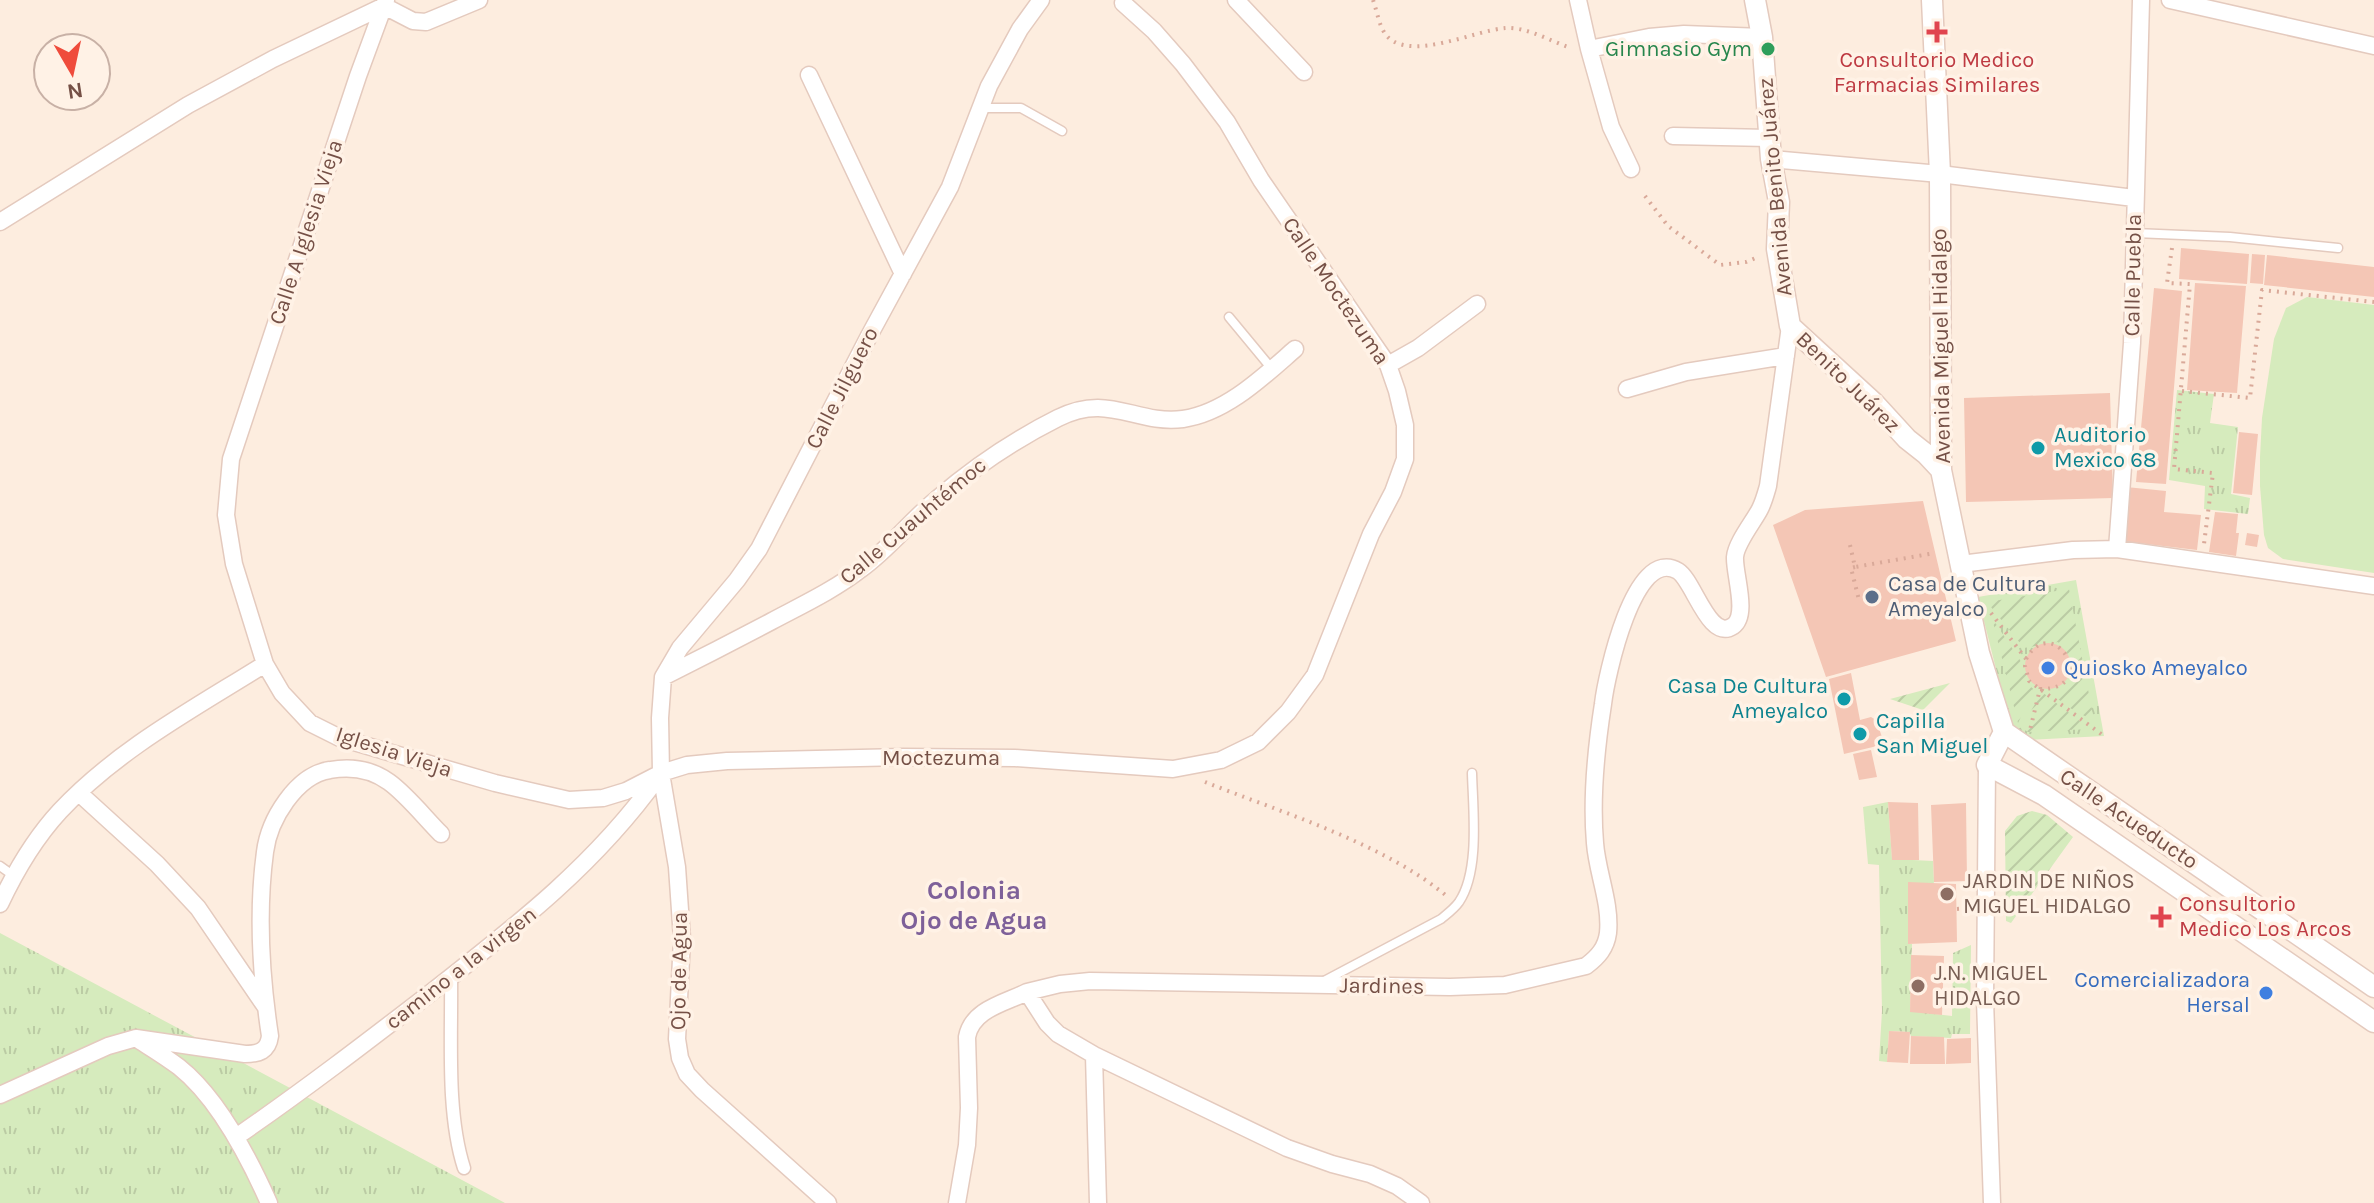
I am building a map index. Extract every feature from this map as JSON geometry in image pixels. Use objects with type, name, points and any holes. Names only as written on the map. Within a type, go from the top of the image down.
[{"type":"street","points":[[0,222],[188,105],[385,3],[413,21],[426,22],[479,0]]},
{"type":"street","name":"Calle Jilguero","points":[[661,773],[663,677],[680,648],[759,549],[950,187],[989,86],[1020,29],[1041,0]]},
{"type":"street","points":[[1236,0],[1304,72]]},
{"type":"street","points":[[1578,0],[1611,127],[1631,169]]},
{"type":"street","name":"Avenida Benito Juárez","points":[[1755,0],[1762,37],[1771,159],[1779,202],[1777,249],[1790,326]]},
{"type":"street","name":"Avenida Miguel Hidalgo","points":[[1932,0],[1940,174],[1941,470],[1979,653],[2004,732]]},
{"type":"street","name":"Calle Puebla","points":[[2117,549],[2132,343],[2141,0]]},
{"type":"street","points":[[2170,0],[2374,46]]},
{"type":"street","name":"Calle Moctezuma","points":[[1125,1],[1183,64],[1227,122],[1261,180],[1388,365],[1405,425],[1405,459],[1393,492],[1371,534],[1315,675],[1288,712],[1258,742],[1221,760]]},
{"type":"street","name":"Calle A Iglesia Vieja","points":[[231,459],[385,3]]},
{"type":"street","points":[[1589,49],[1649,37],[1684,34],[1762,37]]},
{"type":"street","points":[[809,75],[903,274]]},
{"type":"street","points":[[1673,136],[1769,138]]},
{"type":"street","points":[[1771,159],[1940,174],[2134,198]]},
{"type":"street","points":[[1388,365],[1418,348],[1477,304]]},
{"type":"street","points":[[1627,389],[1686,372],[1786,356],[1790,326]]},
{"type":"street","name":"Benito Juárez","points":[[1790,326],[1941,470]]},
{"type":"street","name":"Calle Cuauhtémoc","points":[[663,677],[811,601],[859,571],[893,543],[935,500],[989,458],[1060,416],[1080,408],[1098,406],[1154,418],[1182,419],[1202,414],[1230,400],[1295,349]]},
{"type":"street","name":"Jardines","points":[[957,1203],[967,1145],[969,1025],[983,1012],[1027,992],[1090,981],[1450,987],[1505,985],[1586,966],[1597,959],[1606,944],[1609,929],[1595,845],[1593,807],[1603,701],[1623,619],[1641,583],[1653,572],[1667,568],[1678,571],[1688,581],[1709,620],[1719,628],[1729,629],[1736,624],[1741,612],[1735,554],[1761,507],[1768,486],[1786,356]]},
{"type":"street","name":"Iglesia Vieja","points":[[231,459],[226,515],[234,564],[265,664],[282,693],[310,723],[340,738],[495,783],[569,800],[603,798],[626,791],[661,773]]},
{"type":"street","points":[[1961,564],[2073,550],[2117,549],[2374,586]]},
{"type":"street","points":[[0,904],[7,871],[79,793],[128,752],[265,664]]},
{"type":"street","points":[[1992,1203],[1985,985],[1987,765],[2004,732]]},
{"type":"street","name":"Calle Acueducto","points":[[2004,732],[2374,987]]},
{"type":"street","name":"Moctezuma","points":[[661,773],[687,765],[727,761],[1015,758],[1173,769],[1221,760]]},
{"type":"street","name":"Calle Acueducto","points":[[1987,765],[2044,795],[2374,1022]]},
{"type":"street","points":[[0,1095],[108,1046],[136,1038],[255,1054],[269,1045],[263,979],[265,849],[275,820],[299,786],[322,771],[365,769],[389,782],[441,834]]},
{"type":"street","name":"camino a la virgen","points":[[236,1137],[312,1084],[526,919],[591,858],[632,813],[661,773]]},
{"type":"street","name":"Ojo de Agua","points":[[661,773],[677,867],[682,939],[677,1039],[680,1058],[687,1074],[702,1090],[828,1203]]},
{"type":"street","points":[[79,793],[157,864],[198,908],[266,1007]]},
{"type":"street","points":[[2281,958],[2299,935]]},
{"type":"street","points":[[451,977],[453,1120],[456,1145],[464,1168]]},
{"type":"street","points":[[1027,992],[1058,1034],[1094,1055],[1287,1148],[1370,1174],[1397,1186],[1421,1203]]},
{"type":"street","points":[[136,1038],[180,1068],[202,1091],[236,1137],[269,1203]]},
{"type":"street","points":[[1094,1055],[1098,1203]]},
{"type":"lane","points":[[981,108],[1021,108],[1062,131]]},
{"type":"lane","points":[[2134,233],[2230,237],[2338,248]]},
{"type":"lane","points":[[1229,317],[1272,369]]},
{"type":"lane","points":[[1316,985],[1441,919],[1457,905],[1471,871],[1472,773]]},
{"type":"path","points":[[1373,0],[1387,37],[1399,45],[1433,44],[1507,28],[1524,30],[1571,48],[1589,49]]},
{"type":"path","points":[[1645,196],[1668,226],[1720,265],[1746,262],[1777,249]]},
{"type":"path","points":[[2173,241],[2167,283],[2190,284],[2174,469],[2213,473],[2204,544]]},
{"type":"path","points":[[2182,391],[2250,398],[2262,290],[2374,302]]},
{"type":"path","points":[[1850,545],[1855,567]]},
{"type":"path","points":[[1859,600],[1851,568],[1935,553]]},
{"type":"path","points":[[1968,598],[1978,597],[2026,659]]},
{"type":"path","points":[[2040,689],[2057,687],[2070,670],[2068,656],[2057,646],[2042,644],[2035,647],[2026,659],[2029,681],[2104,736]]},
{"type":"path","points":[[2026,748],[2040,689]]},
{"type":"path","points":[[1173,769],[1394,860],[1434,885],[1457,905]]},
{"type":"green space","points":[[2307,297],[2374,305],[2374,573],[2283,559],[2268,548],[2264,535],[2260,457],[2262,418],[2274,339],[2286,308]]},
{"type":"green space","points":[[2177,390],[2214,394],[2210,423],[2238,427],[2231,494],[2250,498],[2248,514],[2204,509],[2205,486],[2169,480]]},
{"type":"green space","points":[[2076,580],[2104,736],[2027,740],[2012,733],[1978,597]]},
{"type":"green space","points":[[2069,589],[2094,721],[2050,693],[2075,676],[2070,657],[2058,642],[2024,648],[1987,602]]},
{"type":"green space","points":[[1992,618],[2020,660],[2033,691],[2018,723]]},
{"type":"green space","points":[[1950,683],[1923,710],[1890,699]]},
{"type":"green space","points":[[2042,692],[2090,729],[2028,732],[2021,728]]},
{"type":"green space","points":[[1888,802],[1892,859],[1933,861],[1934,882],[1908,944],[1912,944],[1910,1011],[1952,1016],[1953,953],[1971,945],[1970,1034],[1952,1034],[1951,1038],[1911,1036],[1909,1032],[1889,1031],[1887,1062],[1879,1061],[1882,1011],[1879,865],[1868,864],[1863,807]]},
{"type":"green space","points":[[2032,811],[2047,815],[2073,837],[2011,923],[2006,921],[2005,831],[2017,816]]},
{"type":"green space","points":[[0,933],[505,1203],[0,1203]]},
{"type":"building","points":[[2181,248],[2249,254],[2247,284],[2179,279]]},
{"type":"building","points":[[2252,254],[2265,255],[2263,284],[2250,283]]},
{"type":"building","points":[[2267,255],[2374,267],[2374,297],[2264,285]]},
{"type":"building","points":[[2195,283],[2246,286],[2237,393],[2187,390]]},
{"type":"building","points":[[2154,288],[2182,291],[2166,484],[2136,482]]},
{"type":"building","name":"Auditorio Mexico 68","points":[[2110,393],[2113,498],[1966,502],[1964,398]]},
{"type":"building","points":[[2239,432],[2258,434],[2252,495],[2233,493]]},
{"type":"building","points":[[2126,487],[2166,491],[2164,512],[2201,515],[2197,550],[2121,541]]},
{"type":"building","name":"Casa de Cultura Ameyalco","points":[[1923,501],[1956,641],[1826,677],[1773,525],[1805,510]]},
{"type":"building","points":[[2215,512],[2238,514],[2236,556],[2209,552]]},
{"type":"building","points":[[2247,533],[2259,535],[2257,547],[2245,545]]},
{"type":"building","name":"Quiosko Ameyalco","points":[[2048,643],[2064,650],[2071,666],[2064,682],[2048,689],[2032,682],[2025,666],[2032,650]]},
{"type":"building","points":[[1851,673],[1860,720],[1871,717],[1876,720],[1882,737],[1877,746],[1844,754],[1829,679]]},
{"type":"building","points":[[1871,750],[1877,777],[1859,780],[1853,754]]},
{"type":"building","points":[[1888,802],[1918,803],[1919,860],[1892,860]]},
{"type":"building","points":[[1966,803],[1967,881],[1934,882],[1931,805]]},
{"type":"building","points":[[1908,882],[1956,884],[1957,942],[1908,944]]},
{"type":"building","points":[[1911,955],[1944,956],[1942,1015],[1910,1012]]},
{"type":"building","points":[[1889,1031],[1910,1032],[1908,1063],[1887,1062]]},
{"type":"building","points":[[1911,1036],[1944,1037],[1945,1064],[1910,1064]]},
{"type":"building","points":[[1971,1038],[1971,1063],[1946,1064],[1947,1039]]},
{"type":"place","name":"Consultorio Medico Farmacias Similares","points":[[1937,32]]},
{"type":"place","name":"Gimnasio Gym","points":[[1768,49]]},
{"type":"place","name":"Auditorio Mexico 68","points":[[2038,448]]},
{"type":"place","name":"Casa de Cultura Ameyalco","points":[[1872,597]]},
{"type":"place","name":"Quiosko Ameyalco","points":[[2048,668]]},
{"type":"place","name":"Casa De Cultura Ameyalco","points":[[1844,699]]},
{"type":"place","name":"Capilla San Miguel","points":[[1860,734]]},
{"type":"place","name":"JARDIN DE NIÑOS MIGUEL HIDALGO","points":[[1947,894]]},
{"type":"place","name":"Consultorio Medico Los Arcos","points":[[2161,917]]},
{"type":"place","name":"J.N. MIGUEL HIDALGO","points":[[1918,986]]},
{"type":"place","name":"Comercializadora Hersal","points":[[2266,993]]},
{"type":"district","name":"Colonia Ojo de Agua","points":[[974,905]]}]
